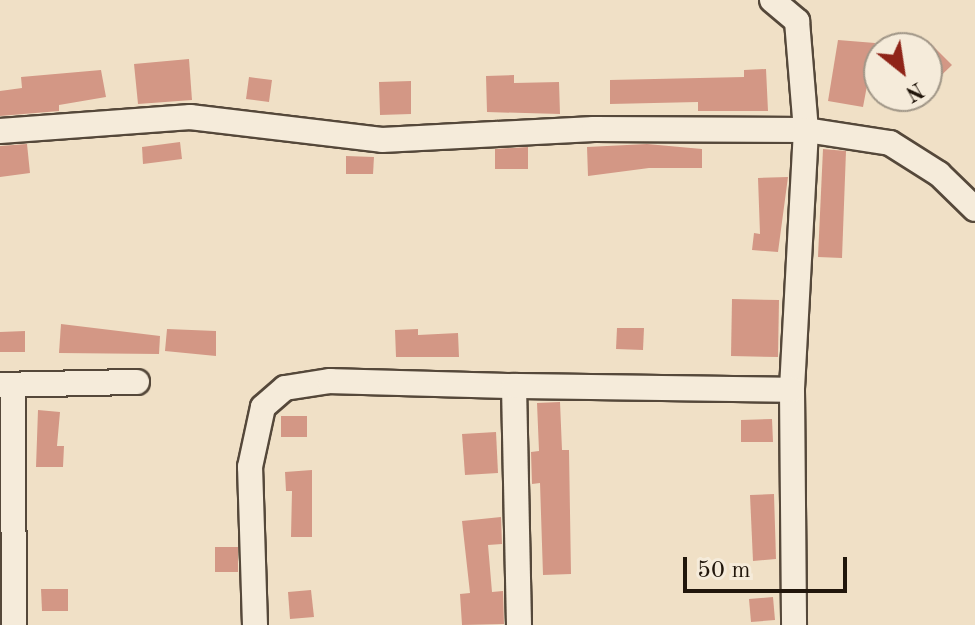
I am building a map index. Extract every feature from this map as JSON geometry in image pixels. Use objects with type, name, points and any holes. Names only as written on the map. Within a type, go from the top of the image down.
[{"type":"street","points":[[772,0],[797,21],[806,130],[792,390],[794,625]]},
{"type":"street","points":[[0,131],[190,117],[382,140],[594,129],[806,130],[890,143],[939,174],[975,209]]},
{"type":"street","points":[[255,625],[250,467],[263,407],[285,388],[330,381],[792,390]]},
{"type":"street","points":[[14,625],[7,385],[137,382]]},
{"type":"street","points":[[514,386],[519,625]]},
{"type":"building","points":[[838,40],[863,42],[863,107],[828,101]]},
{"type":"building","points":[[943,56],[952,65],[943,74]]},
{"type":"building","points":[[189,59],[192,100],[138,104],[134,64]]},
{"type":"building","points":[[766,69],[768,111],[698,111],[698,102],[610,104],[610,80],[744,77],[744,70]]},
{"type":"building","points":[[101,70],[106,97],[59,105],[59,111],[0,116],[0,91],[22,88],[21,77]]},
{"type":"building","points":[[514,75],[514,83],[559,82],[560,114],[487,112],[486,76]]},
{"type":"building","points":[[249,77],[272,80],[269,102],[246,99]]},
{"type":"building","points":[[411,81],[411,114],[380,115],[379,82]]},
{"type":"building","points":[[180,142],[182,159],[143,164],[142,147]]},
{"type":"building","points":[[27,144],[30,173],[0,177],[0,146]]},
{"type":"building","points":[[647,144],[702,149],[702,168],[649,168],[588,176],[587,147]]},
{"type":"building","points":[[528,147],[528,169],[495,169],[495,149]]},
{"type":"building","points":[[823,149],[846,151],[842,258],[818,257]]},
{"type":"building","points":[[346,156],[374,157],[373,174],[346,174]]},
{"type":"building","points":[[788,177],[778,252],[752,250],[754,233],[760,234],[758,178]]},
{"type":"building","points":[[732,299],[779,300],[778,357],[731,356]]},
{"type":"building","points":[[61,324],[160,336],[159,354],[59,353]]},
{"type":"building","points":[[617,328],[644,328],[643,350],[616,349]]},
{"type":"building","points":[[167,329],[216,331],[216,356],[165,351]]},
{"type":"building","points":[[418,329],[418,335],[458,333],[459,357],[396,357],[395,330]]},
{"type":"building","points":[[25,331],[25,352],[0,352],[0,332]]},
{"type":"building","points":[[560,402],[562,450],[569,450],[571,574],[543,575],[540,483],[532,484],[531,452],[539,451],[537,403]]},
{"type":"building","points":[[38,410],[60,412],[57,446],[64,446],[63,467],[36,467]]},
{"type":"building","points":[[281,416],[307,416],[307,437],[281,437]]},
{"type":"building","points":[[772,419],[773,442],[741,442],[741,420]]},
{"type":"building","points":[[496,432],[498,473],[465,475],[462,434]]},
{"type":"building","points":[[312,470],[312,537],[291,537],[292,491],[286,491],[285,472]]},
{"type":"building","points":[[774,494],[776,559],[753,561],[750,495]]},
{"type":"building","points":[[501,517],[502,544],[488,545],[492,592],[503,591],[504,624],[462,625],[460,594],[470,593],[462,521]]},
{"type":"building","points":[[215,547],[238,547],[238,572],[215,572]]},
{"type":"building","points":[[41,589],[68,589],[68,611],[42,611]]},
{"type":"building","points":[[311,590],[314,617],[290,619],[288,592]]},
{"type":"building","points":[[773,597],[775,620],[751,622],[749,599]]}]
